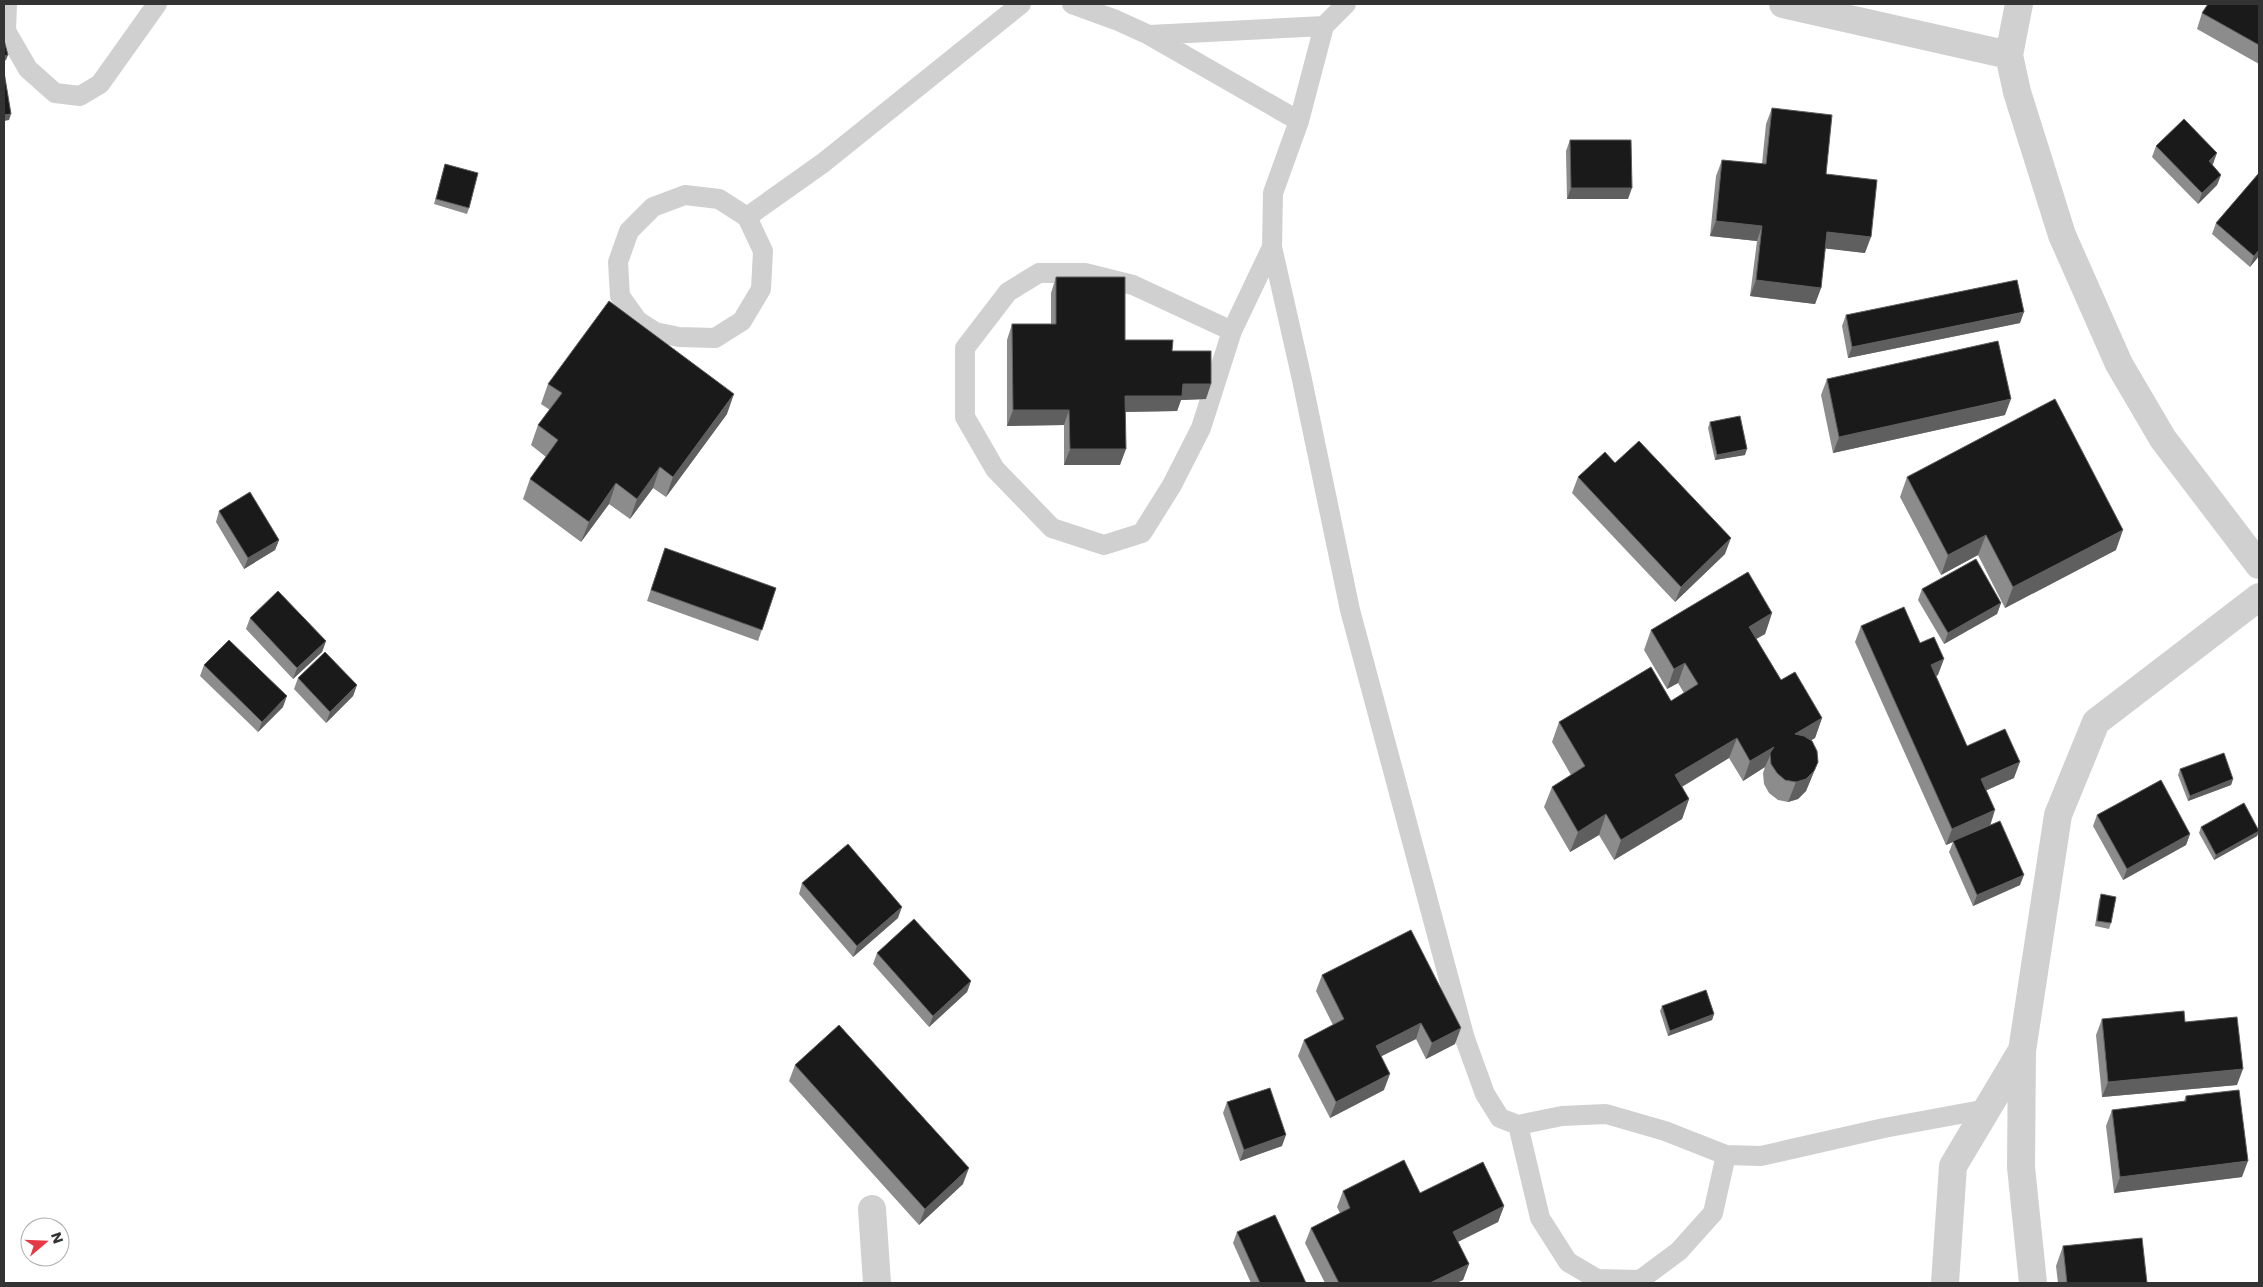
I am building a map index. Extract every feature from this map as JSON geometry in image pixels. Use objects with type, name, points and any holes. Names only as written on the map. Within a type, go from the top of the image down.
[{"type":"street","points":[[1783,4],[2009,55]]},
{"type":"street","points":[[2019,4],[2009,55],[2016,92],[2062,235],[2119,364],[2163,439],[2259,566]]},
{"type":"street","points":[[2033,1283],[2021,1166],[2022,1051],[2058,815],[2096,722],[2259,597]]},
{"type":"street","points":[[1945,1283],[1953,1166],[2022,1051]]},
{"type":"street","points":[[872,1209],[877,1283]]},
{"type":"lane","points":[[6,4],[6,31],[28,69],[55,93],[80,96],[100,84],[156,4]]},
{"type":"lane","points":[[748,217],[823,162],[1021,4]]},
{"type":"lane","points":[[1072,4],[1149,35],[1299,121]]},
{"type":"lane","points":[[1346,4],[1324,26],[1299,121],[1274,193],[1272,247],[1350,610],[1465,1039],[1485,1094],[1500,1118],[1518,1125],[1562,1116],[1606,1114],[1666,1131],[1726,1155],[1761,1156],[1884,1128],[1987,1109]]},
{"type":"lane","points":[[1149,35],[1324,26]]},
{"type":"lane","points":[[685,195],[719,199],[748,217],[763,251],[762,289],[742,321],[715,338],[679,337],[655,332],[638,321],[620,296],[618,262],[629,231],[653,207],[685,195]]},
{"type":"lane","points":[[1232,331],[1133,285],[1085,273],[1039,273],[1008,292],[965,348],[965,417],[995,469],[1052,528],[1104,545],[1142,533],[1172,485],[1201,428],[1232,331],[1272,247]]},
{"type":"lane","points":[[1518,1125],[1540,1218],[1568,1262],[1597,1279],[1640,1280],[1679,1251],[1713,1213],[1726,1155]]},
{"type":"building","points":[[2208,4],[2259,4],[2259,45],[2202,13]]},
{"type":"building","points":[[4,40],[8,55],[4,56]]},
{"type":"building","points":[[4,72],[11,114],[4,115]]},
{"type":"building","points":[[1772,108],[1832,115],[1826,174],[1877,180],[1871,237],[1827,232],[1821,288],[1756,280],[1762,226],[1716,221],[1722,160],[1766,164]]},
{"type":"building","points":[[2184,119],[2217,153],[2209,161],[2221,175],[2202,193],[2156,146]]},
{"type":"building","points":[[1570,140],[1631,140],[1632,188],[1571,188]]},
{"type":"building","points":[[445,164],[478,173],[469,208],[436,199]]},
{"type":"building","points":[[2259,173],[2259,250],[2254,256],[2216,223]]},
{"type":"building","points":[[1056,277],[1125,277],[1125,340],[1173,340],[1172,351],[1211,351],[1211,384],[1183,384],[1182,396],[1125,396],[1126,449],[1070,449],[1069,410],[1013,410],[1012,324],[1056,324]]},
{"type":"building","points":[[2017,280],[2024,312],[1852,347],[1846,315]]},
{"type":"building","points":[[609,301],[734,394],[673,477],[660,467],[637,499],[616,483],[589,522],[530,479],[558,440],[538,425],[562,393],[548,384]]},
{"type":"building","points":[[1998,341],[2011,399],[1839,437],[1827,379]]},
{"type":"building","points":[[2055,399],[2123,530],[2013,587],[1986,535],[1948,555],[1907,477]]},
{"type":"building","points":[[1740,416],[1747,449],[1717,455],[1710,422]]},
{"type":"building","points":[[1639,441],[1731,538],[1681,587],[1578,477],[1605,452],[1615,463]]},
{"type":"building","points":[[250,492],[279,540],[248,558],[219,511]]},
{"type":"building","points":[[665,548],[776,588],[762,630],[651,590]]},
{"type":"building","points":[[1976,559],[2001,603],[1948,633],[1922,589]]},
{"type":"building","points":[[1748,572],[1772,613],[1749,627],[1781,680],[1795,672],[1822,718],[1795,734],[1804,736],[1812,741],[1817,751],[1818,762],[1814,771],[1806,779],[1796,782],[1785,780],[1771,764],[1770,753],[1774,747],[1750,761],[1737,738],[1675,775],[1689,799],[1621,840],[1606,814],[1578,832],[1552,787],[1585,766],[1559,722],[1651,667],[1671,701],[1698,684],[1685,663],[1674,669],[1651,630]]},
{"type":"building","points":[[278,591],[326,641],[297,668],[250,618]]},
{"type":"building","points":[[1904,607],[1920,643],[1934,637],[1944,659],[1931,665],[1967,746],[2005,729],[2020,762],[1981,779],[1995,810],[1952,829],[1861,626]]},
{"type":"building","points":[[229,640],[287,696],[262,722],[204,665]]},
{"type":"building","points":[[325,652],[357,685],[330,712],[298,678]]},
{"type":"building","points":[[2224,753],[2233,779],[2190,796],[2180,769]]},
{"type":"building","points":[[2161,780],[2190,834],[2127,869],[2097,815]]},
{"type":"building","points":[[2244,803],[2259,831],[2216,855],[2201,827]]},
{"type":"building","points":[[2000,821],[2024,875],[1977,895],[1953,841]]},
{"type":"building","points":[[848,844],[902,907],[857,946],[802,883]]},
{"type":"building","points":[[2101,894],[2116,897],[2111,923],[2097,921]]},
{"type":"building","points":[[914,919],[971,981],[933,1016],[877,953]]},
{"type":"building","points":[[1411,930],[1461,1028],[1432,1043],[1421,1023],[1376,1046],[1390,1074],[1336,1102],[1304,1040],[1344,1019],[1322,975]]},
{"type":"building","points":[[1706,990],[1714,1014],[1670,1031],[1662,1006]]},
{"type":"building","points":[[2184,1011],[2185,1022],[2237,1017],[2243,1069],[2108,1082],[2102,1019]]},
{"type":"building","points":[[839,1025],[969,1168],[925,1209],[795,1065]]},
{"type":"building","points":[[1270,1088],[1286,1135],[1244,1150],[1227,1102]]},
{"type":"building","points":[[2239,1090],[2248,1161],[2120,1177],[2112,1110],[2186,1101],[2186,1096]]},
{"type":"building","points":[[1404,1160],[1420,1193],[1483,1162],[1504,1206],[1453,1232],[1469,1264],[1430,1283],[1339,1283],[1311,1228],[1350,1208],[1343,1191]]},
{"type":"building","points":[[1275,1215],[1306,1283],[1260,1283],[1237,1232]]},
{"type":"building","points":[[2142,1238],[2147,1283],[2067,1283],[2063,1246]]}]
